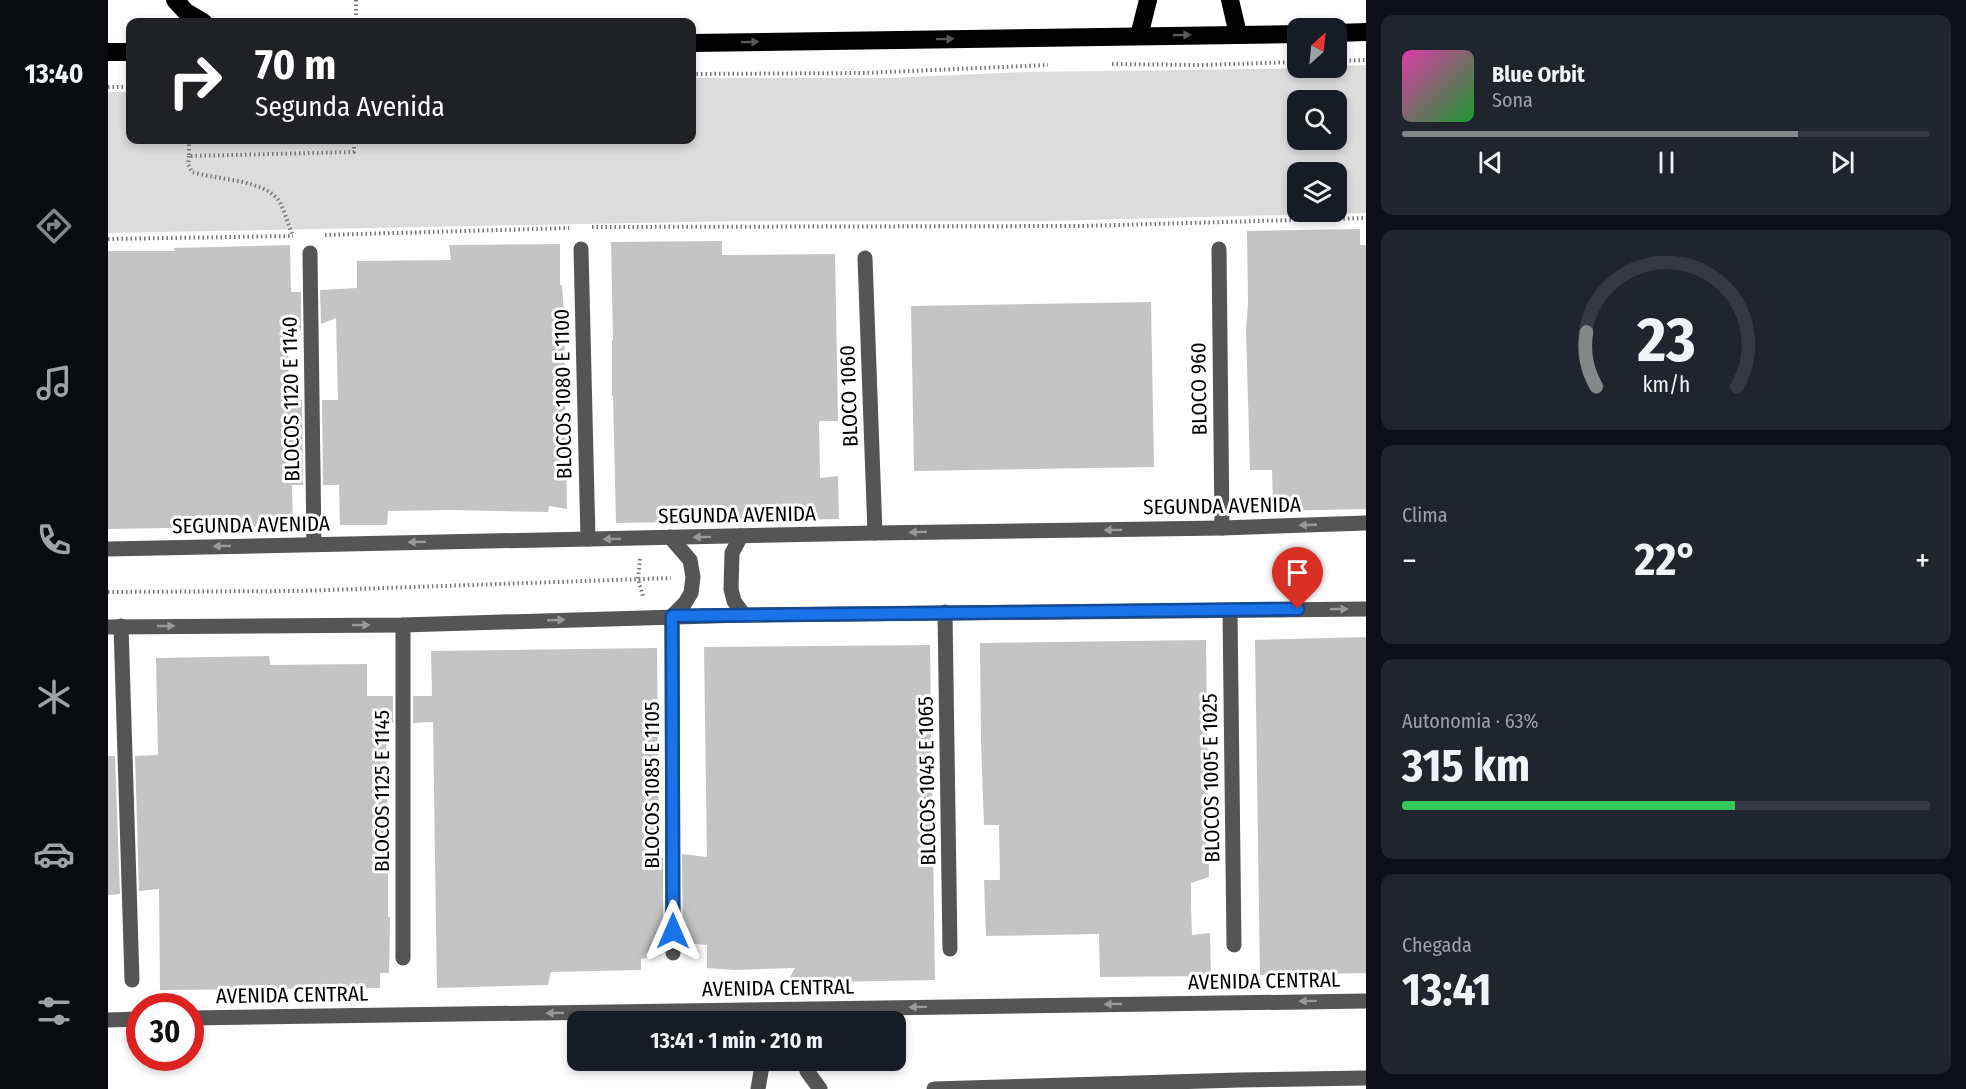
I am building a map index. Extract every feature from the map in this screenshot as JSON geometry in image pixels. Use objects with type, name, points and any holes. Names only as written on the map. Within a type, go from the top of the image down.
[{"type":"highway","points":[[175,0],[186,12],[196,18]]},
{"type":"highway","points":[[1139,36],[1148,0]]},
{"type":"highway","points":[[1230,0],[1238,34]]},
{"type":"highway","points":[[1347,33],[1366,32]]},
{"type":"highway","points":[[696,43],[1287,33]]},
{"type":"highway","points":[[108,52],[126,52]]},
{"type":"street","name":"BLOCOS 1080 E 1100","points":[[581,249],[588,539]]},
{"type":"street","name":"BLOCO 960","points":[[1218,249],[1222,528]]},
{"type":"street","name":"BLOCOS 1120 E 1140","points":[[310,253],[314,544]]},
{"type":"street","name":"BLOCO 1060","points":[[865,258],[875,533]]},
{"type":"street","name":"SEGUNDA AVENIDA","points":[[108,549],[1366,524]]},
{"type":"street","points":[[741,536],[732,553],[731,589],[734,601],[744,615]]},
{"type":"street","points":[[670,537],[690,560],[693,577],[691,593],[672,616]]},
{"type":"street","points":[[132,980],[115,626],[404,625],[672,616],[1366,609]]},
{"type":"street","name":"BLOCOS 1005 E 1025","points":[[1230,610],[1234,945]]},
{"type":"street","name":"BLOCOS 1045 E 1065","points":[[945,612],[950,950]]},
{"type":"street","name":"BLOCOS 1085 E 1105","points":[[672,616],[673,953]]},
{"type":"street","name":"BLOCOS 1125 E 1145","points":[[403,958],[404,625]]},
{"type":"street","name":"AVENIDA CENTRAL","points":[[732,1011],[1366,1001]]},
{"type":"street","points":[[823,1011],[826,1008]]},
{"type":"street","name":"AVENIDA CENTRAL","points":[[204,1018],[567,1013]]},
{"type":"street","points":[[108,1020],[126,1019]]},
{"type":"street","points":[[758,1089],[761,1071]]},
{"type":"street","points":[[807,1071],[820,1089]]},
{"type":"street","points":[[934,1089],[1366,1078]]},
{"type":"path","points":[[356,0],[356,18]]},
{"type":"path","points":[[1347,61],[1366,60]]},
{"type":"path","points":[[1110,64],[1200,65],[1287,62]]},
{"type":"path","points":[[696,74],[864,73],[1054,65]]},
{"type":"path","points":[[108,87],[126,87]]},
{"type":"path","points":[[189,144],[188,164],[192,172],[252,185],[271,192],[280,202],[293,236]]},
{"type":"path","points":[[189,156],[354,152],[354,144]]},
{"type":"path","points":[[591,228],[1081,226],[1366,218]]},
{"type":"path","points":[[321,235],[580,228]]},
{"type":"path","points":[[108,238],[301,236]]},
{"type":"path","points":[[642,538],[638,579],[649,617]]},
{"type":"path","points":[[108,592],[299,591],[693,577]]},
{"type":"shaded area","points":[[1366,65],[1366,213],[1347,213],[1347,162],[1287,162],[1287,215],[1049,221],[739,221],[108,233],[108,92],[126,92],[126,144],[696,144],[696,78],[888,78],[1025,72],[1287,69],[1287,78],[1347,78],[1347,66]]},
{"type":"building","points":[[1360,229],[1360,245],[1366,245],[1366,509],[1273,511],[1272,470],[1250,470],[1246,330],[1247,231]]},
{"type":"building","points":[[722,241],[722,255],[835,254],[838,421],[819,421],[820,478],[838,476],[839,519],[616,523],[611,242]]},
{"type":"building","points":[[560,244],[560,285],[562,285],[564,313],[567,509],[549,506],[548,512],[388,511],[387,525],[340,525],[339,485],[323,485],[322,400],[338,400],[336,318],[321,324],[320,290],[357,288],[357,261],[451,260],[449,245]]},
{"type":"building","points":[[290,245],[291,292],[301,292],[301,330],[290,334],[290,345],[288,345],[289,400],[302,400],[303,485],[292,485],[293,526],[108,529],[108,251],[175,251],[174,248]]},
{"type":"building","points":[[1151,302],[1154,467],[914,471],[911,306]]},
{"type":"building","points":[[1366,637],[1366,973],[1260,975],[1255,640]]},
{"type":"building","points":[[1206,640],[1209,877],[1191,883],[1191,906],[1192,935],[1210,933],[1211,976],[1100,977],[1099,934],[986,936],[984,880],[1000,880],[999,825],[984,825],[980,643]]},
{"type":"building","points":[[930,645],[935,980],[823,982],[823,978],[789,979],[795,968],[735,970],[707,968],[707,945],[683,943],[682,854],[707,857],[704,647]]},
{"type":"building","points":[[657,648],[659,857],[663,857],[663,941],[659,941],[660,955],[641,959],[641,970],[551,972],[548,985],[437,988],[433,722],[413,723],[413,696],[432,696],[431,651]]},
{"type":"building","points":[[269,656],[270,665],[367,664],[367,696],[393,696],[393,723],[386,723],[388,834],[373,862],[388,862],[389,973],[380,973],[380,988],[160,990],[159,889],[139,891],[135,756],[158,755],[156,658]]},
{"type":"building","points":[[108,756],[115,756],[120,894],[108,895]]},
{"type":"route","points":[[673,931],[672,616],[1298,609]]}]
